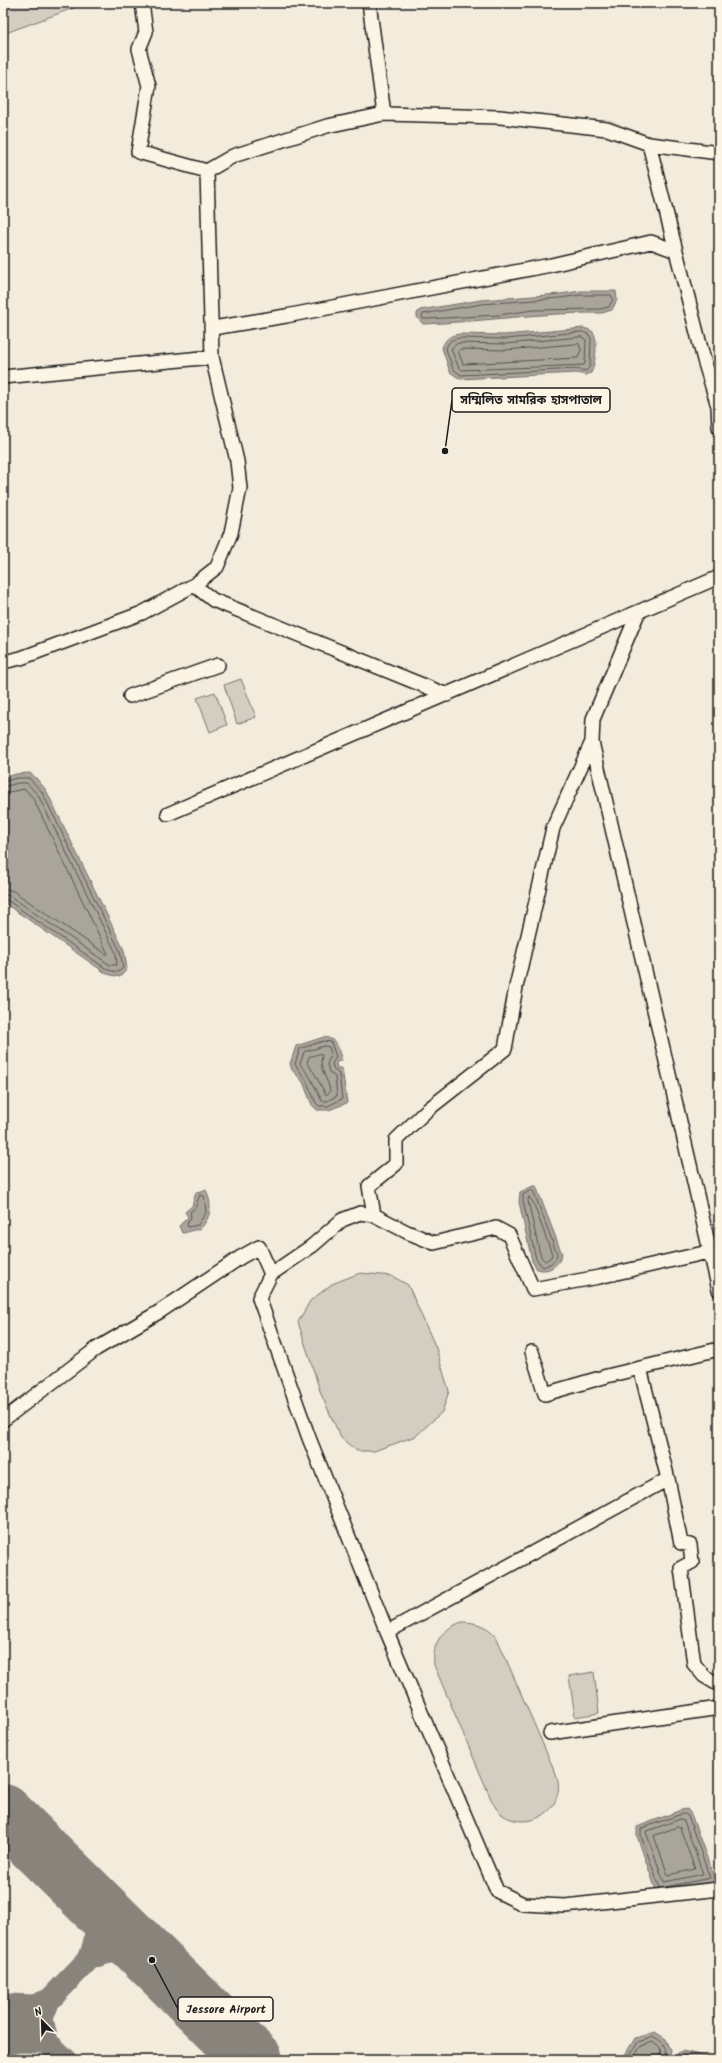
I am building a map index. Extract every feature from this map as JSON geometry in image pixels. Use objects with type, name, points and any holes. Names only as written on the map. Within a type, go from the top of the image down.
[{"type":"street","points":[[142,3],[146,32],[140,49],[149,86],[138,152],[208,171],[233,156],[327,126],[384,114],[500,117],[607,129],[649,144],[719,153]]},
{"type":"street","points":[[369,3],[384,114]]},
{"type":"street","points":[[649,144],[704,360],[718,406],[719,427]]},
{"type":"street","points":[[3,662],[21,658],[142,613],[194,585],[217,567],[231,533],[240,488],[237,461],[212,357],[208,171]]},
{"type":"street","points":[[212,328],[286,316],[551,265],[651,242],[676,251]]},
{"type":"street","points":[[3,377],[212,357]]},
{"type":"street","points":[[168,814],[719,577]]},
{"type":"street","points":[[194,585],[213,600],[447,695]]},
{"type":"street","points":[[638,613],[593,719],[592,742],[715,1251],[719,1290]]},
{"type":"street","points":[[130,696],[218,664]]},
{"type":"street","points":[[374,1215],[369,1186],[396,1164],[396,1140],[426,1112],[505,1049],[516,987],[553,828],[592,742]]},
{"type":"street","points":[[715,1251],[599,1277],[533,1289],[509,1235],[496,1228],[434,1242],[407,1232],[374,1215],[360,1213],[342,1220],[312,1246],[271,1274],[259,1298],[309,1438],[387,1632],[497,1891],[523,1904],[565,1906],[719,1889]]},
{"type":"street","points":[[3,1420],[96,1349],[159,1312],[241,1257],[259,1247],[271,1274]]},
{"type":"street","points":[[532,1352],[545,1394],[640,1368],[719,1349]]},
{"type":"street","points":[[640,1368],[668,1479],[681,1543],[690,1545],[692,1562],[682,1568],[694,1664],[704,1676],[719,1685]]},
{"type":"street","points":[[387,1632],[668,1479]]},
{"type":"street","points":[[550,1732],[719,1708]]},
{"type":"shaded area","points":[[3,3],[87,3],[3,34]]},
{"type":"shaded area","points":[[241,679],[256,717],[237,724],[224,685]]},
{"type":"shaded area","points":[[215,692],[227,725],[210,732],[197,698]]},
{"type":"shaded area","points":[[360,1273],[392,1276],[408,1285],[436,1348],[449,1391],[442,1412],[416,1436],[374,1451],[357,1451],[341,1438],[321,1394],[298,1322],[310,1301],[332,1284]]},
{"type":"shaded area","points":[[462,1622],[481,1625],[496,1636],[556,1775],[558,1790],[554,1805],[541,1817],[524,1821],[515,1820],[506,1817],[496,1808],[434,1665],[436,1644],[439,1638],[448,1629]]},
{"type":"shaded area","points":[[594,1672],[599,1713],[575,1717],[569,1676]]},
{"type":"water","points":[[581,291],[616,291],[617,300],[612,310],[602,313],[557,314],[423,324],[417,317],[417,313],[420,310],[481,300]]},
{"type":"water","points":[[584,328],[593,332],[596,340],[595,359],[592,370],[591,373],[586,375],[576,373],[460,379],[450,372],[442,348],[448,338],[453,335],[460,334],[504,335]]},
{"type":"water","points":[[30,773],[46,790],[124,950],[127,969],[120,977],[107,974],[3,902],[3,778],[16,774]]},
{"type":"water","points":[[324,1037],[335,1042],[339,1049],[342,1061],[336,1062],[337,1068],[342,1068],[347,1103],[329,1110],[317,1110],[312,1105],[303,1082],[292,1070],[290,1064],[296,1046]]},
{"type":"water","points":[[536,1186],[562,1254],[556,1265],[546,1270],[537,1269],[532,1261],[519,1202],[520,1192]]},
{"type":"water","points":[[206,1190],[210,1201],[210,1212],[206,1221],[199,1230],[182,1233],[179,1226],[188,1217],[185,1212],[192,1206],[196,1192]]},
{"type":"water","points":[[687,1809],[691,1814],[715,1880],[712,1883],[656,1890],[637,1836],[637,1827]]},
{"type":"water","points":[[655,2032],[666,2039],[671,2050],[669,2060],[622,2060],[635,2038]]},
{"type":"water","points":[[682,2051],[719,2060],[675,2060],[677,2053]]},
{"type":"taxiway","points":[[3,2048],[89,1959],[95,1942],[96,1927],[87,1896]]},
{"type":"taxiway","points":[[89,1959],[98,1955],[120,1951],[152,1960]]},
{"type":"taxiway","points":[[49,2000],[42,2018],[47,2042],[19,2041],[6,2044],[11,2028],[9,2005],[34,2006],[49,2000]]},
{"type":"taxiway","points":[[35,2031],[66,2060]]},
{"type":"runway","points":[[3,1813],[254,2060]]},
{"type":"place","name":"সম্মিলিত সামরিক হাসপাতাল","points":[[445,451]]},
{"type":"place","name":"Jessore Airport","points":[[152,1960]]}]
